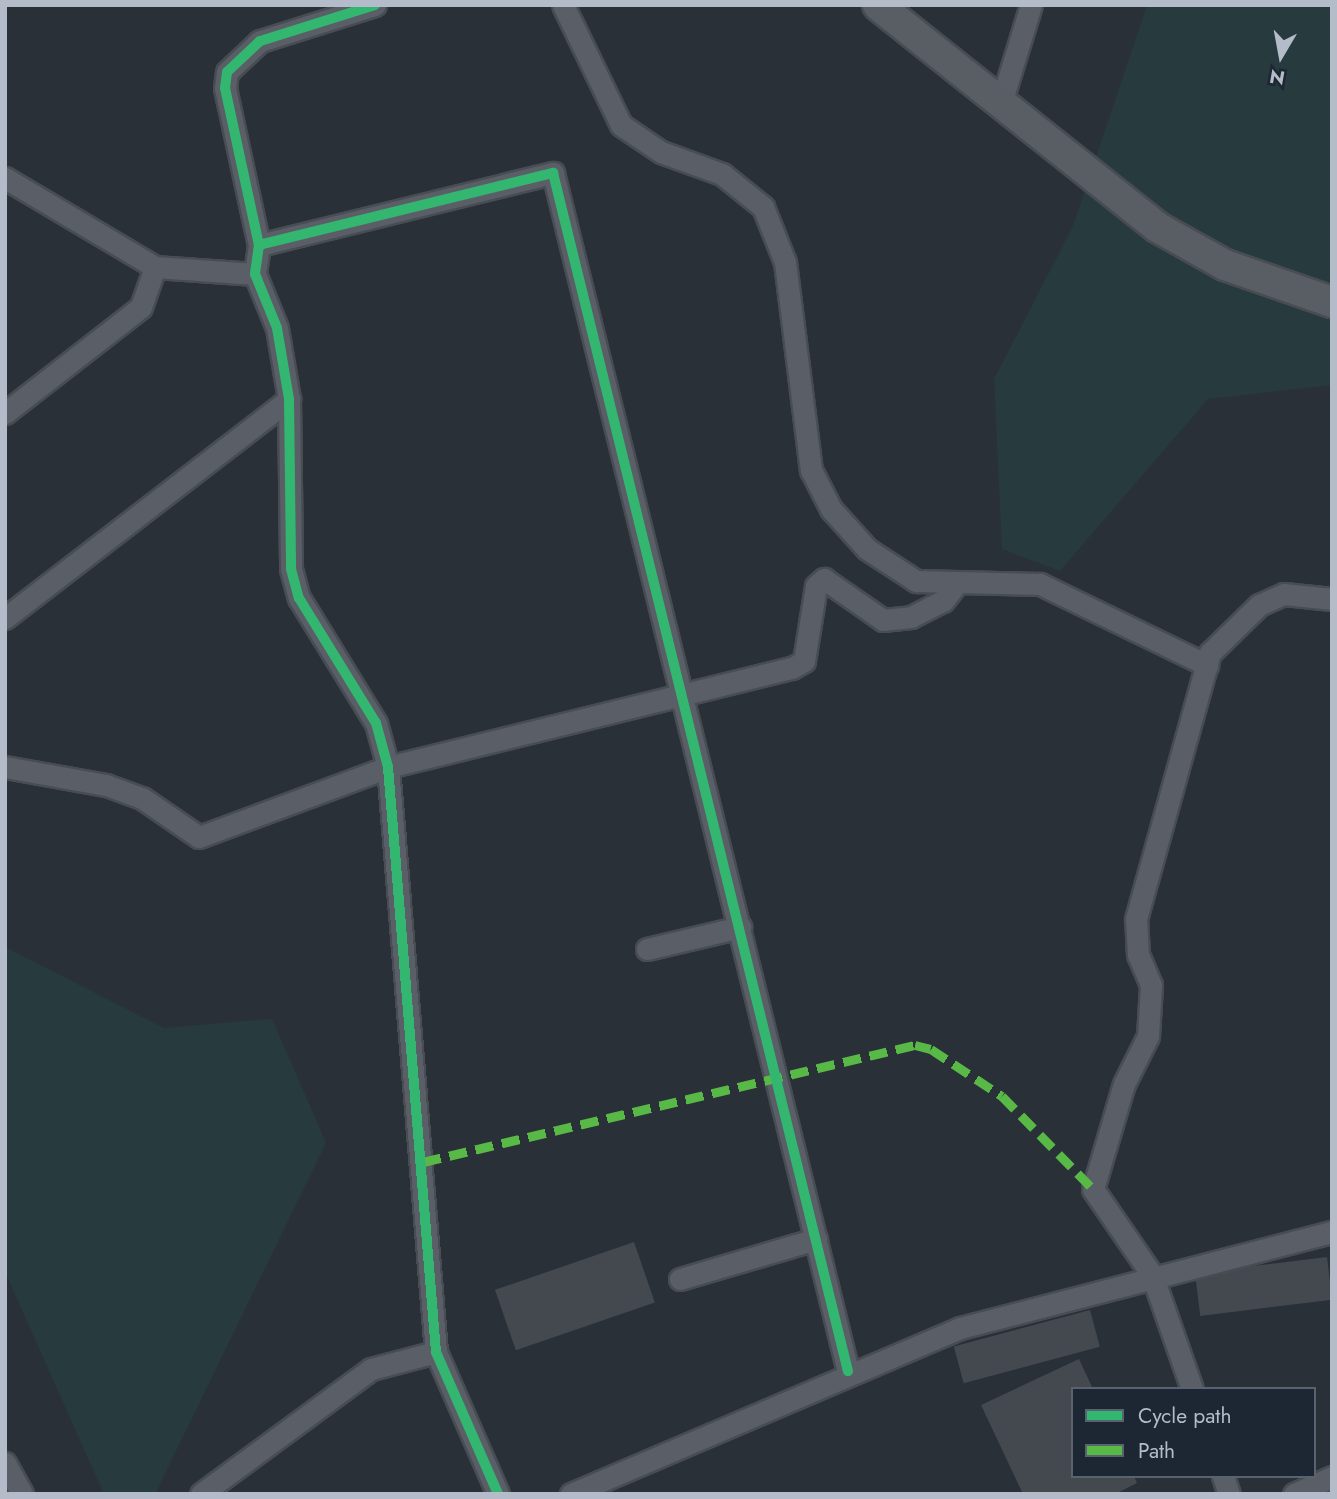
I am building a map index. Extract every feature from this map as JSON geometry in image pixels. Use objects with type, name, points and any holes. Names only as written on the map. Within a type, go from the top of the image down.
[{"type":"street","points":[[375,5],[260,41],[226,72],[259,245],[255,274],[277,328],[289,399],[291,569],[299,598],[376,723],[388,767],[436,1352],[498,1494]]},
{"type":"street","points":[[564,5],[621,125],[661,152],[722,174],[763,207],[785,262],[811,470],[831,509],[890,567],[916,582],[1040,584],[1207,665]]},
{"type":"street","points":[[878,5],[1157,227],[1225,265],[1332,302]]},
{"type":"street","points":[[1001,103],[1031,5]]},
{"type":"street","points":[[259,245],[553,173],[848,1371]]},
{"type":"street","points":[[6,181],[155,267],[255,274]]},
{"type":"street","points":[[5,413],[141,307],[155,267]]},
{"type":"street","points":[[5,618],[289,399]]},
{"type":"street","points":[[5,767],[106,785],[142,798],[199,837],[388,767],[804,661],[816,586],[824,579],[883,620],[911,617],[943,601],[957,583]]},
{"type":"street","points":[[1191,1387],[1152,1275],[1093,1189],[1124,1084],[1148,1036],[1151,985],[1138,955],[1136,919],[1210,653],[1259,605],[1284,594],[1332,599]]},
{"type":"street","points":[[647,949],[740,927]]},
{"type":"street","points":[[571,1494],[848,1371],[960,1328],[1152,1275],[1332,1233]]},
{"type":"street","points":[[680,1279],[816,1239]]},
{"type":"street","points":[[201,1494],[371,1369],[436,1352]]},
{"type":"street","points":[[5,1463],[22,1494]]},
{"type":"street","points":[[1294,1494],[1332,1477]]},
{"type":"green space","points":[[1147,5],[1332,5],[1332,385],[1208,399],[1060,571],[1002,549],[994,379],[1073,226]]},
{"type":"green space","points":[[5,947],[164,1028],[272,1019],[326,1143],[155,1494],[104,1494],[5,1272]]},
{"type":"building","points":[[634,1242],[655,1303],[516,1350],[495,1290]]},
{"type":"building","points":[[1327,1257],[1332,1300],[1200,1316],[1195,1273]]},
{"type":"building","points":[[1090,1310],[1100,1347],[964,1383],[954,1346]]},
{"type":"building","points":[[1079,1359],[1092,1387],[1071,1387],[1071,1478],[1135,1478],[1137,1483],[1115,1494],[1023,1494],[981,1405]]},
{"type":"marked path","points":[[423,1162],[915,1045],[931,1049],[1002,1096],[1093,1189]]},
{"type":"cycle path","points":[[375,5],[260,41],[227,72],[225,88],[259,245],[255,274],[277,328],[289,399],[291,569],[299,598],[376,723],[388,767],[436,1352],[498,1494]]},
{"type":"cycle path","points":[[259,245],[553,173],[848,1371]]}]
